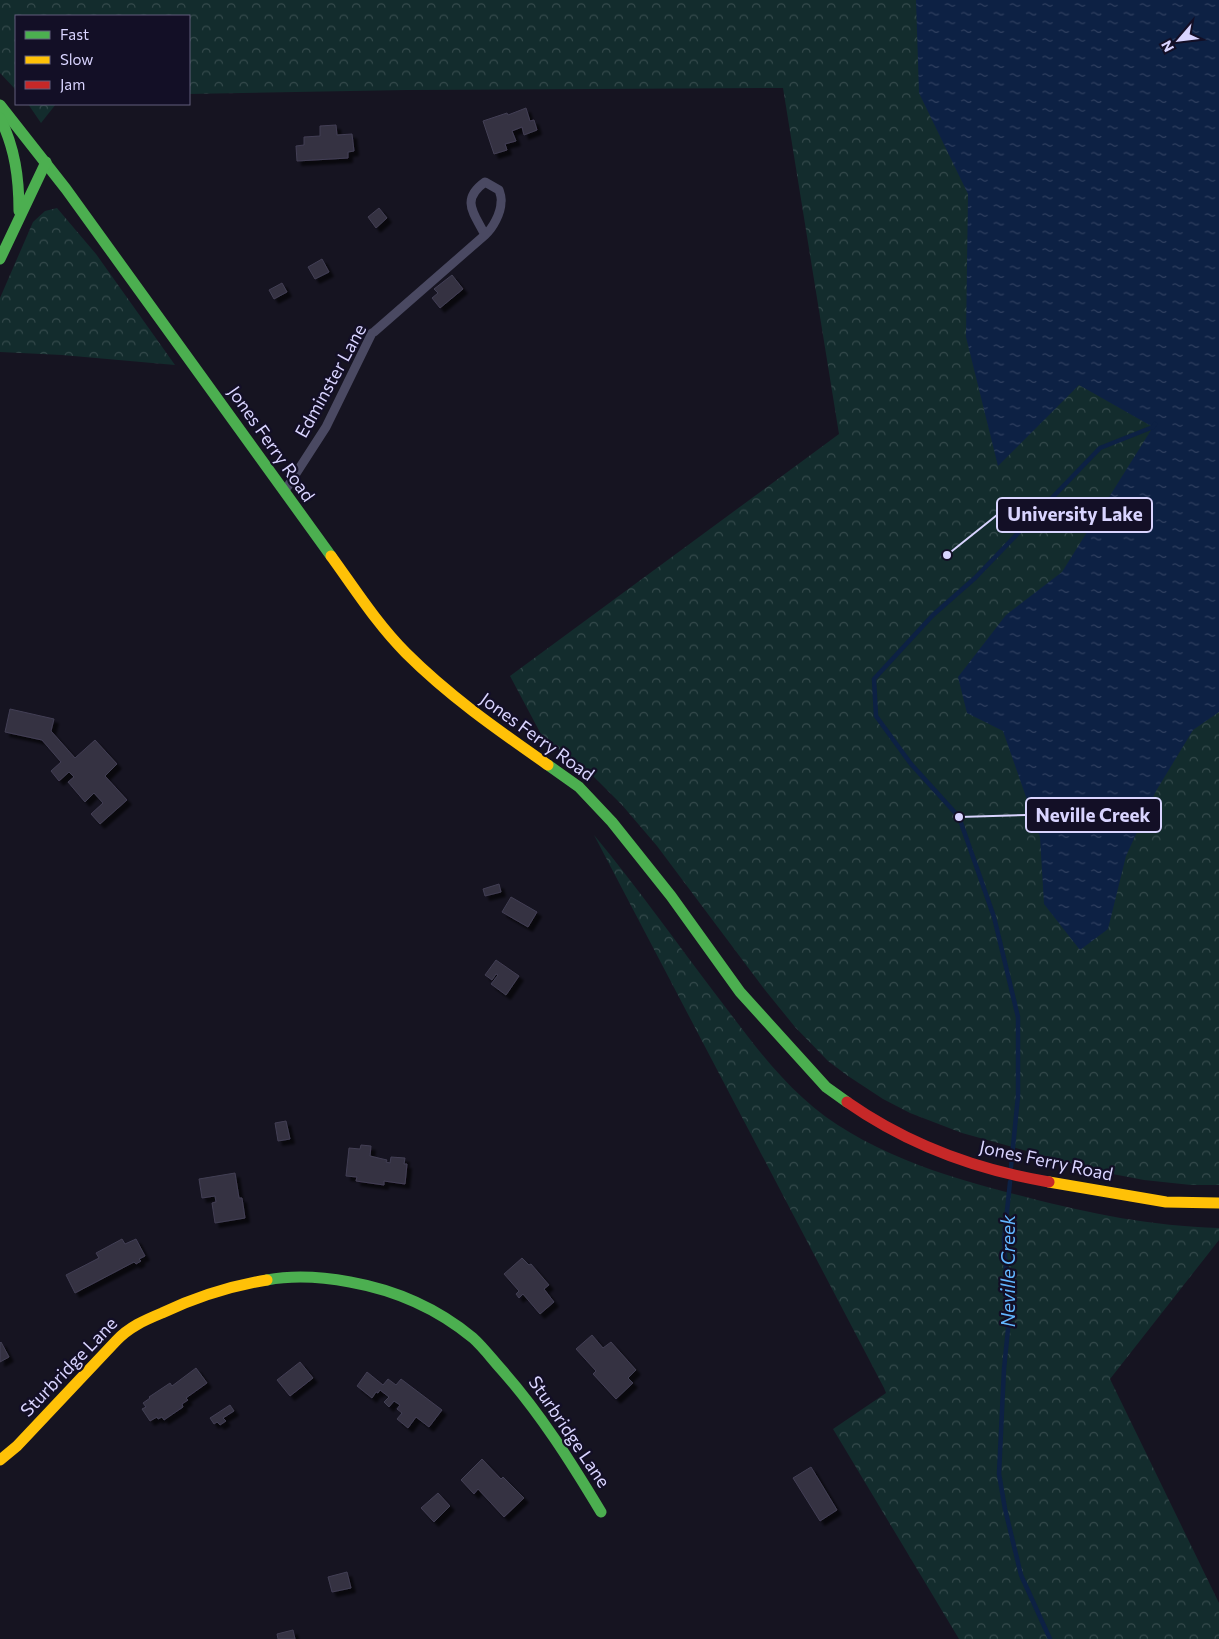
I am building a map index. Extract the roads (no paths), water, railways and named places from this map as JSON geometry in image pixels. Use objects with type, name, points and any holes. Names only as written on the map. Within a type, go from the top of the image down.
[{"type":"street","name":"Jones Ferry Road","points":[[0,104],[46,162],[138,288],[375,618],[406,652],[466,707],[579,787],[612,822],[671,896],[740,992],[826,1087],[860,1111],[894,1131],[935,1150],[986,1168],[1036,1180],[1166,1202],[1219,1203]]},
{"type":"street","points":[[0,118],[12,145],[18,172],[19,219]]},
{"type":"street","points":[[0,260],[46,162]]},
{"type":"street","name":"Sturbridge Lane","points":[[0,1460],[17,1446],[129,1329],[170,1309],[223,1288],[263,1279],[292,1276],[327,1278],[373,1286],[395,1293],[437,1313],[475,1340],[518,1387],[540,1416],[558,1441],[601,1512]]},
{"type":"lane","name":"Edminster Lane","points":[[284,493],[326,427],[372,334],[490,231],[498,217],[501,202],[499,190],[485,182],[476,189],[471,198],[471,208],[485,235]]},
{"type":"water","points":[[916,0],[1219,0],[1219,712],[1193,730],[1156,791],[1126,856],[1108,929],[1080,950],[1044,904],[1040,837],[1003,731],[967,713],[958,677],[1006,615],[1062,572],[1153,427],[1079,385],[998,466],[966,337],[968,194],[919,93]]},
{"type":"waterway","name":"Neville Creek","points":[[1011,1167],[1018,1096],[1018,1017],[994,917],[959,817],[911,764],[876,716],[874,679],[933,615],[975,578],[1100,448],[1153,427],[1155,424]]},
{"type":"waterway","name":"Neville Creek","points":[[1010,1182],[1004,1240],[1009,1319],[1004,1369],[999,1474],[1005,1509],[1021,1575],[1050,1639]]},
{"type":"place","name":"University Lake","points":[[947,555]]},
{"type":"place","name":"Neville Creek","points":[[959,817]]}]
